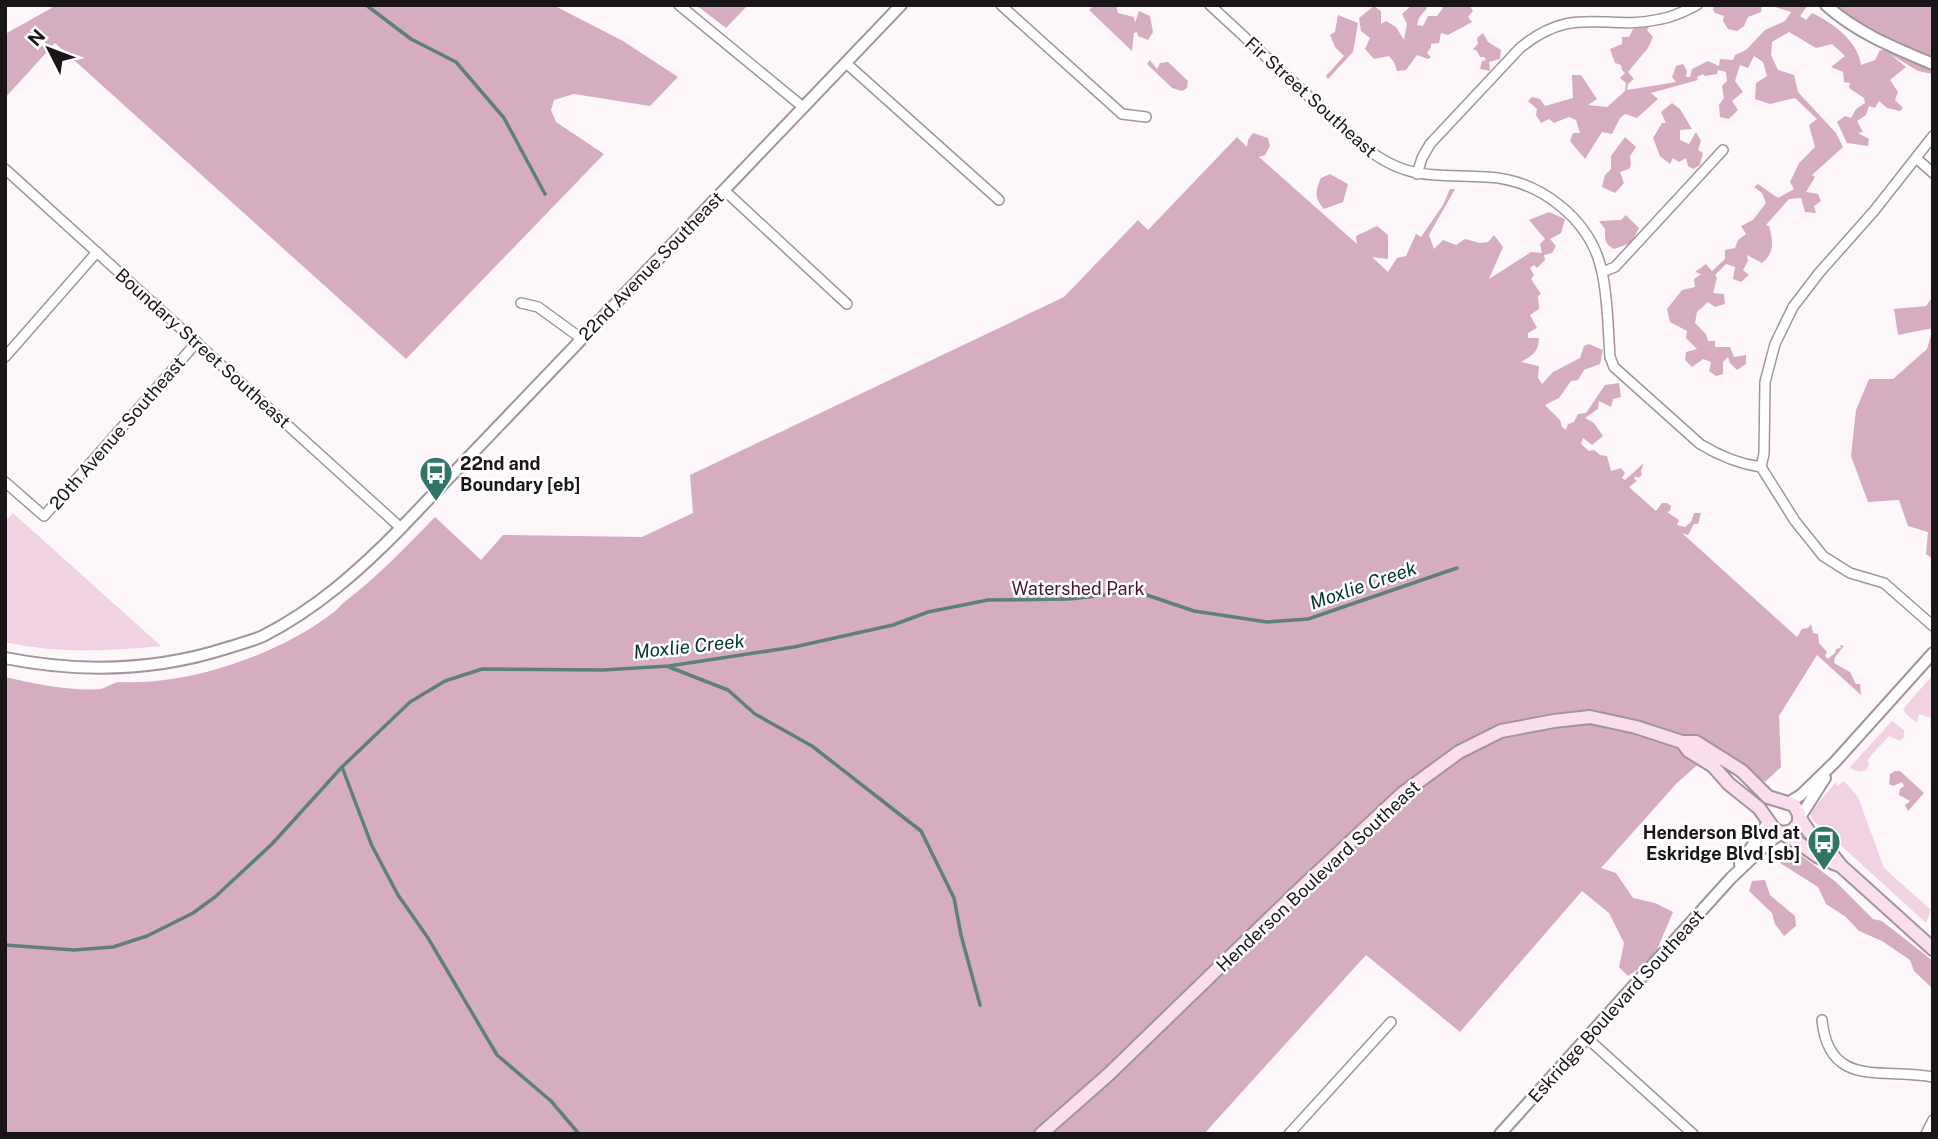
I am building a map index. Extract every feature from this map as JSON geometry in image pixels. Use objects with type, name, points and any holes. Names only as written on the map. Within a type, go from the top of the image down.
[{"type":"main road","name":"Henderson Boulevard Southeast","points":[[1041,1134],[1109,1074],[1300,889],[1404,793],[1459,752],[1501,731],[1590,717],[1636,727],[1682,742],[1696,742],[1742,771],[1768,797],[1786,802]]},
{"type":"main road","name":"Henderson Boulevard Southeast","points":[[1682,742],[1689,751],[1713,766],[1729,784],[1752,801],[1769,821]]},
{"type":"main road","points":[[1841,866],[1817,856],[1774,829],[1769,821],[1773,808],[1786,802],[1797,809],[1800,817],[1841,866],[1933,949]]},
{"type":"main road","points":[[1783,833],[1792,831],[1799,824],[1800,817]]},
{"type":"street","points":[[679,5],[803,107]]},
{"type":"street","name":"22nd Avenue Southeast","points":[[5,658],[35,664],[119,668],[157,665],[208,654],[261,637],[313,606],[366,563],[401,528],[901,5]]},
{"type":"street","points":[[1001,5],[1122,114],[1146,117]]},
{"type":"street","name":"Fir Street Southeast","points":[[1210,5],[1376,157],[1392,166],[1417,174],[1496,178],[1517,182],[1545,194],[1578,224],[1594,250],[1602,272],[1610,357],[1614,367],[1700,444],[1747,465],[1761,467]]},
{"type":"street","points":[[1417,174],[1430,144],[1534,36],[1563,23],[1660,20],[1697,5]]},
{"type":"street","points":[[1826,5],[1891,47],[1933,64]]},
{"type":"street","points":[[846,63],[999,200]]},
{"type":"street","points":[[1933,136],[1872,214],[1819,273],[1793,307],[1775,344],[1765,382],[1764,454],[1761,467],[1795,522],[1823,556],[1850,573],[1884,583],[1933,625]]},
{"type":"street","points":[[1602,272],[1615,267],[1723,150]]},
{"type":"street","points":[[1916,158],[1933,173]]},
{"type":"street","name":"Boundary Street Southeast","points":[[5,169],[401,528]]},
{"type":"street","points":[[723,190],[847,304]]},
{"type":"street","points":[[5,357],[97,251]]},
{"type":"street","points":[[522,303],[538,307],[582,339]]},
{"type":"street","name":"20th Avenue Southeast","points":[[7,488],[44,516],[197,342]]},
{"type":"street","points":[[1786,802],[1801,794],[1835,762],[1933,653]]},
{"type":"street","points":[[1800,817],[1835,762]]},
{"type":"street","name":"Eskridge Boulevard Southeast","points":[[1731,878],[1769,821]]},
{"type":"street","name":"Eskridge Boulevard Southeast","points":[[1500,1134],[1731,878],[1770,841],[1783,833]]},
{"type":"street","points":[[1822,1020],[1828,1046],[1842,1063],[1852,1069],[1874,1074],[1933,1077]]},
{"type":"street","points":[[1289,1134],[1391,1022]]},
{"type":"street","points":[[1587,1038],[1693,1134]]},
{"type":"street","points":[[1926,1134],[1933,1120]]},
{"type":"shaded area","points":[[13,513],[161,646],[83,650],[5,642],[5,521]]},
{"type":"shaded area","points":[[1931,677],[1933,727],[1930,727],[1931,718],[1919,714],[1917,723],[1903,709]]},
{"type":"shaded area","points":[[1892,721],[1904,730],[1904,737],[1900,741],[1889,736],[1868,759],[1866,770],[1853,770],[1850,767]]},
{"type":"shaded area","points":[[1844,781],[1858,797],[1884,868],[1931,910],[1926,923],[1810,815],[1836,782],[1837,786]]},
{"type":"green space","points":[[57,5],[553,5],[623,41],[678,77],[650,106],[574,94],[554,100],[551,110],[556,122],[604,154],[406,359],[55,43],[5,98],[5,34]]},
{"type":"green space","points":[[696,5],[748,5],[726,28]]},
{"type":"green space","points":[[1094,5],[1116,5],[1118,13],[1134,17],[1135,23],[1139,11],[1150,16],[1153,32],[1148,40],[1138,36],[1137,32],[1134,33],[1132,51],[1089,10]]},
{"type":"green space","points":[[1412,5],[1426,5],[1427,8],[1417,25],[1423,26],[1428,16],[1437,16],[1443,8],[1441,5],[1469,5],[1473,11],[1468,17],[1472,22],[1448,35],[1441,33],[1439,43],[1431,44],[1427,53],[1431,57],[1428,59],[1417,55],[1406,70],[1397,71],[1389,56],[1374,59],[1365,49],[1370,38],[1361,31],[1359,18],[1374,6],[1381,11],[1381,24],[1386,21],[1396,27],[1404,40],[1407,24],[1402,14]]},
{"type":"green space","points":[[1715,5],[1762,5],[1761,12],[1748,17],[1744,26],[1737,31],[1728,29],[1723,21],[1724,16],[1715,13]]},
{"type":"green space","points":[[1775,5],[1808,5],[1800,16],[1806,20],[1812,13],[1836,28],[1855,48],[1861,65],[1875,60],[1880,50],[1885,50],[1859,34],[1830,5],[1933,5],[1933,74],[1918,71],[1890,54],[1906,67],[1890,80],[1898,92],[1895,100],[1903,108],[1900,111],[1887,108],[1879,101],[1875,108],[1869,106],[1866,115],[1857,121],[1863,132],[1858,133],[1869,139],[1868,146],[1847,143],[1837,122],[1845,116],[1851,118],[1856,109],[1865,103],[1864,98],[1849,88],[1850,83],[1844,82],[1843,72],[1831,67],[1845,56],[1832,44],[1816,48],[1789,32],[1772,42],[1771,55],[1778,70],[1794,75],[1798,92],[1836,133],[1843,147],[1812,175],[1815,177],[1806,192],[1818,194],[1821,201],[1814,206],[1816,213],[1805,212],[1801,198],[1789,199],[1766,225],[1769,226],[1772,241],[1771,251],[1766,259],[1762,263],[1747,255],[1748,261],[1743,270],[1749,275],[1741,282],[1733,279],[1735,267],[1726,264],[1715,275],[1717,278],[1713,293],[1724,294],[1725,304],[1715,307],[1708,302],[1697,312],[1695,323],[1706,334],[1708,341],[1715,341],[1715,347],[1730,347],[1734,357],[1746,355],[1746,364],[1737,370],[1728,357],[1723,362],[1723,374],[1716,376],[1709,371],[1711,362],[1703,359],[1692,367],[1685,360],[1686,352],[1697,349],[1686,338],[1687,331],[1670,322],[1667,309],[1682,290],[1695,287],[1694,279],[1701,274],[1695,272],[1706,264],[1712,271],[1725,259],[1725,250],[1735,248],[1738,240],[1746,234],[1741,226],[1753,220],[1766,203],[1762,193],[1754,187],[1758,184],[1778,198],[1794,189],[1790,182],[1799,163],[1815,147],[1809,125],[1817,119],[1795,98],[1770,104],[1755,99],[1756,83],[1767,76],[1763,62],[1754,56],[1748,68],[1740,65],[1735,81],[1743,92],[1732,101],[1738,110],[1729,119],[1720,117],[1719,105],[1724,98],[1722,86],[1727,81],[1726,72],[1718,70],[1717,74],[1703,74],[1697,77],[1698,80],[1651,93],[1658,99],[1637,118],[1625,114],[1612,134],[1602,132],[1585,159],[1570,141],[1573,133],[1580,133],[1576,120],[1569,117],[1554,123],[1549,119],[1541,123],[1536,115],[1537,109],[1528,101],[1532,97],[1540,99],[1545,106],[1573,98],[1572,75],[1581,75],[1597,99],[1588,105],[1607,107],[1625,91],[1626,83],[1620,78],[1625,73],[1621,65],[1615,63],[1610,49],[1622,44],[1622,37],[1629,37],[1634,27],[1645,19],[1651,24],[1647,30],[1653,37],[1648,48],[1628,72],[1634,79],[1628,84],[1627,90],[1676,82],[1672,77],[1676,66],[1683,64],[1687,71],[1686,77],[1690,77],[1692,69],[1708,61],[1719,66],[1720,59],[1733,60],[1735,55],[1746,50],[1765,30],[1785,21],[1791,12]]},
{"type":"green space","points":[[1338,15],[1358,23],[1353,52],[1328,79],[1326,76],[1344,56],[1335,47],[1330,35],[1335,32]]},
{"type":"green space","points":[[1483,33],[1488,42],[1501,50],[1500,59],[1489,62],[1490,71],[1480,69],[1482,61],[1486,60],[1473,49],[1478,44],[1477,38]]},
{"type":"green space","points":[[1150,60],[1157,69],[1160,63],[1168,62],[1188,81],[1187,88],[1182,91],[1172,88],[1147,64]]},
{"type":"green space","points":[[1672,103],[1680,109],[1692,129],[1680,130],[1680,140],[1689,144],[1696,132],[1701,141],[1698,150],[1703,153],[1700,165],[1693,169],[1688,166],[1686,158],[1679,162],[1673,158],[1670,164],[1660,156],[1653,138],[1662,123],[1666,123],[1661,112]]},
{"type":"green space","name":"Watershed Park","points":[[1253,133],[1268,138],[1270,146],[1265,155],[1259,157],[1357,244],[1356,236],[1377,226],[1388,235],[1388,259],[1372,257],[1388,272],[1397,258],[1406,256],[1416,234],[1421,237],[1443,205],[1450,189],[1455,189],[1429,235],[1434,249],[1443,240],[1456,245],[1465,239],[1480,243],[1488,242],[1494,235],[1503,247],[1489,279],[1531,252],[1542,253],[1540,244],[1545,239],[1529,220],[1549,212],[1565,219],[1561,233],[1550,239],[1556,246],[1552,253],[1544,255],[1545,260],[1537,268],[1534,265],[1530,268],[1534,275],[1531,279],[1541,294],[1538,296],[1539,309],[1530,315],[1537,328],[1528,333],[1528,338],[1539,338],[1534,353],[1521,362],[1539,366],[1538,378],[1542,384],[1553,372],[1580,358],[1584,346],[1589,344],[1603,350],[1600,364],[1584,370],[1578,380],[1571,381],[1559,398],[1545,405],[1566,430],[1578,414],[1586,413],[1605,385],[1619,383],[1621,397],[1613,399],[1611,407],[1599,401],[1598,409],[1585,418],[1594,423],[1603,436],[1592,445],[1583,438],[1581,444],[1589,451],[1594,450],[1607,456],[1611,471],[1621,468],[1625,473],[1622,478],[1625,480],[1644,463],[1642,475],[1638,478],[1636,476],[1634,478],[1637,481],[1629,487],[1656,511],[1662,503],[1671,506],[1667,512],[1679,520],[1677,525],[1685,527],[1691,522],[1694,513],[1701,513],[1698,524],[1694,524],[1688,535],[1682,533],[1797,637],[1802,629],[1811,624],[1813,633],[1818,634],[1819,643],[1827,652],[1825,656],[1828,659],[1836,649],[1841,648],[1840,645],[1844,646],[1835,657],[1834,663],[1850,672],[1856,684],[1860,684],[1861,695],[1817,655],[1779,716],[1781,767],[1765,782],[1713,747],[1601,868],[1616,873],[1633,898],[1655,903],[1673,912],[1653,959],[1628,976],[1619,967],[1624,943],[1609,913],[1582,891],[1460,1032],[1366,955],[1204,1134],[5,1134],[5,677],[90,690],[117,682],[174,679],[258,655],[309,630],[333,613],[367,584],[435,517],[481,560],[503,535],[642,537],[693,513],[690,475],[1064,297],[1138,220],[1148,230],[1237,137],[1247,147]]},
{"type":"green space","points":[[1625,137],[1636,147],[1630,156],[1629,169],[1620,172],[1624,183],[1615,193],[1602,187],[1605,175],[1611,169],[1611,156]]},
{"type":"green space","points":[[1330,174],[1348,184],[1343,202],[1324,209],[1318,201],[1317,191],[1321,178]]},
{"type":"green space","points":[[1626,215],[1639,228],[1631,243],[1614,249],[1607,243],[1605,229],[1599,221],[1621,220]]},
{"type":"green space","points":[[1933,296],[1933,328],[1898,335],[1894,309],[1926,306]]},
{"type":"green space","points":[[1933,328],[1933,559],[1926,554],[1928,532],[1908,526],[1899,500],[1868,502],[1851,456],[1856,410],[1869,379],[1893,379],[1927,349]]},
{"type":"green space","points":[[1900,771],[1924,793],[1908,811],[1905,805],[1910,801],[1899,795],[1904,786],[1902,782],[1893,786],[1889,784],[1890,774]]},
{"type":"green space","points":[[1789,846],[1836,882],[1873,919],[1882,921],[1933,961],[1933,989],[1914,971],[1910,960],[1882,941],[1859,931],[1846,917],[1826,904],[1818,887],[1777,861],[1780,852]]},
{"type":"green space","points":[[1765,880],[1770,895],[1795,916],[1796,926],[1784,936],[1775,924],[1772,913],[1749,891],[1752,881]]},
{"type":"waterway","points":[[366,5],[411,39],[456,62],[504,118],[545,194]]},
{"type":"waterway","name":"Moxlie Creek","points":[[5,945],[74,950],[113,947],[147,936],[193,913],[215,897],[272,844],[342,767],[410,702],[445,681],[482,669],[603,670],[669,666],[794,647],[893,625],[928,612],[988,600],[1069,599],[1129,589],[1194,611],[1267,622],[1308,619],[1457,568]]},
{"type":"waterway","points":[[669,667],[728,690],[755,714],[812,746],[921,831],[954,898],[980,1005]]},
{"type":"waterway","points":[[342,767],[372,846],[398,895],[428,938],[497,1055],[551,1101],[579,1134]]},
{"type":"place","name":"22nd and Boundary [eb]","points":[[436,503]]},
{"type":"place","name":"Henderson Blvd at Eskridge Blvd [sb]","points":[[1824,872]]}]
